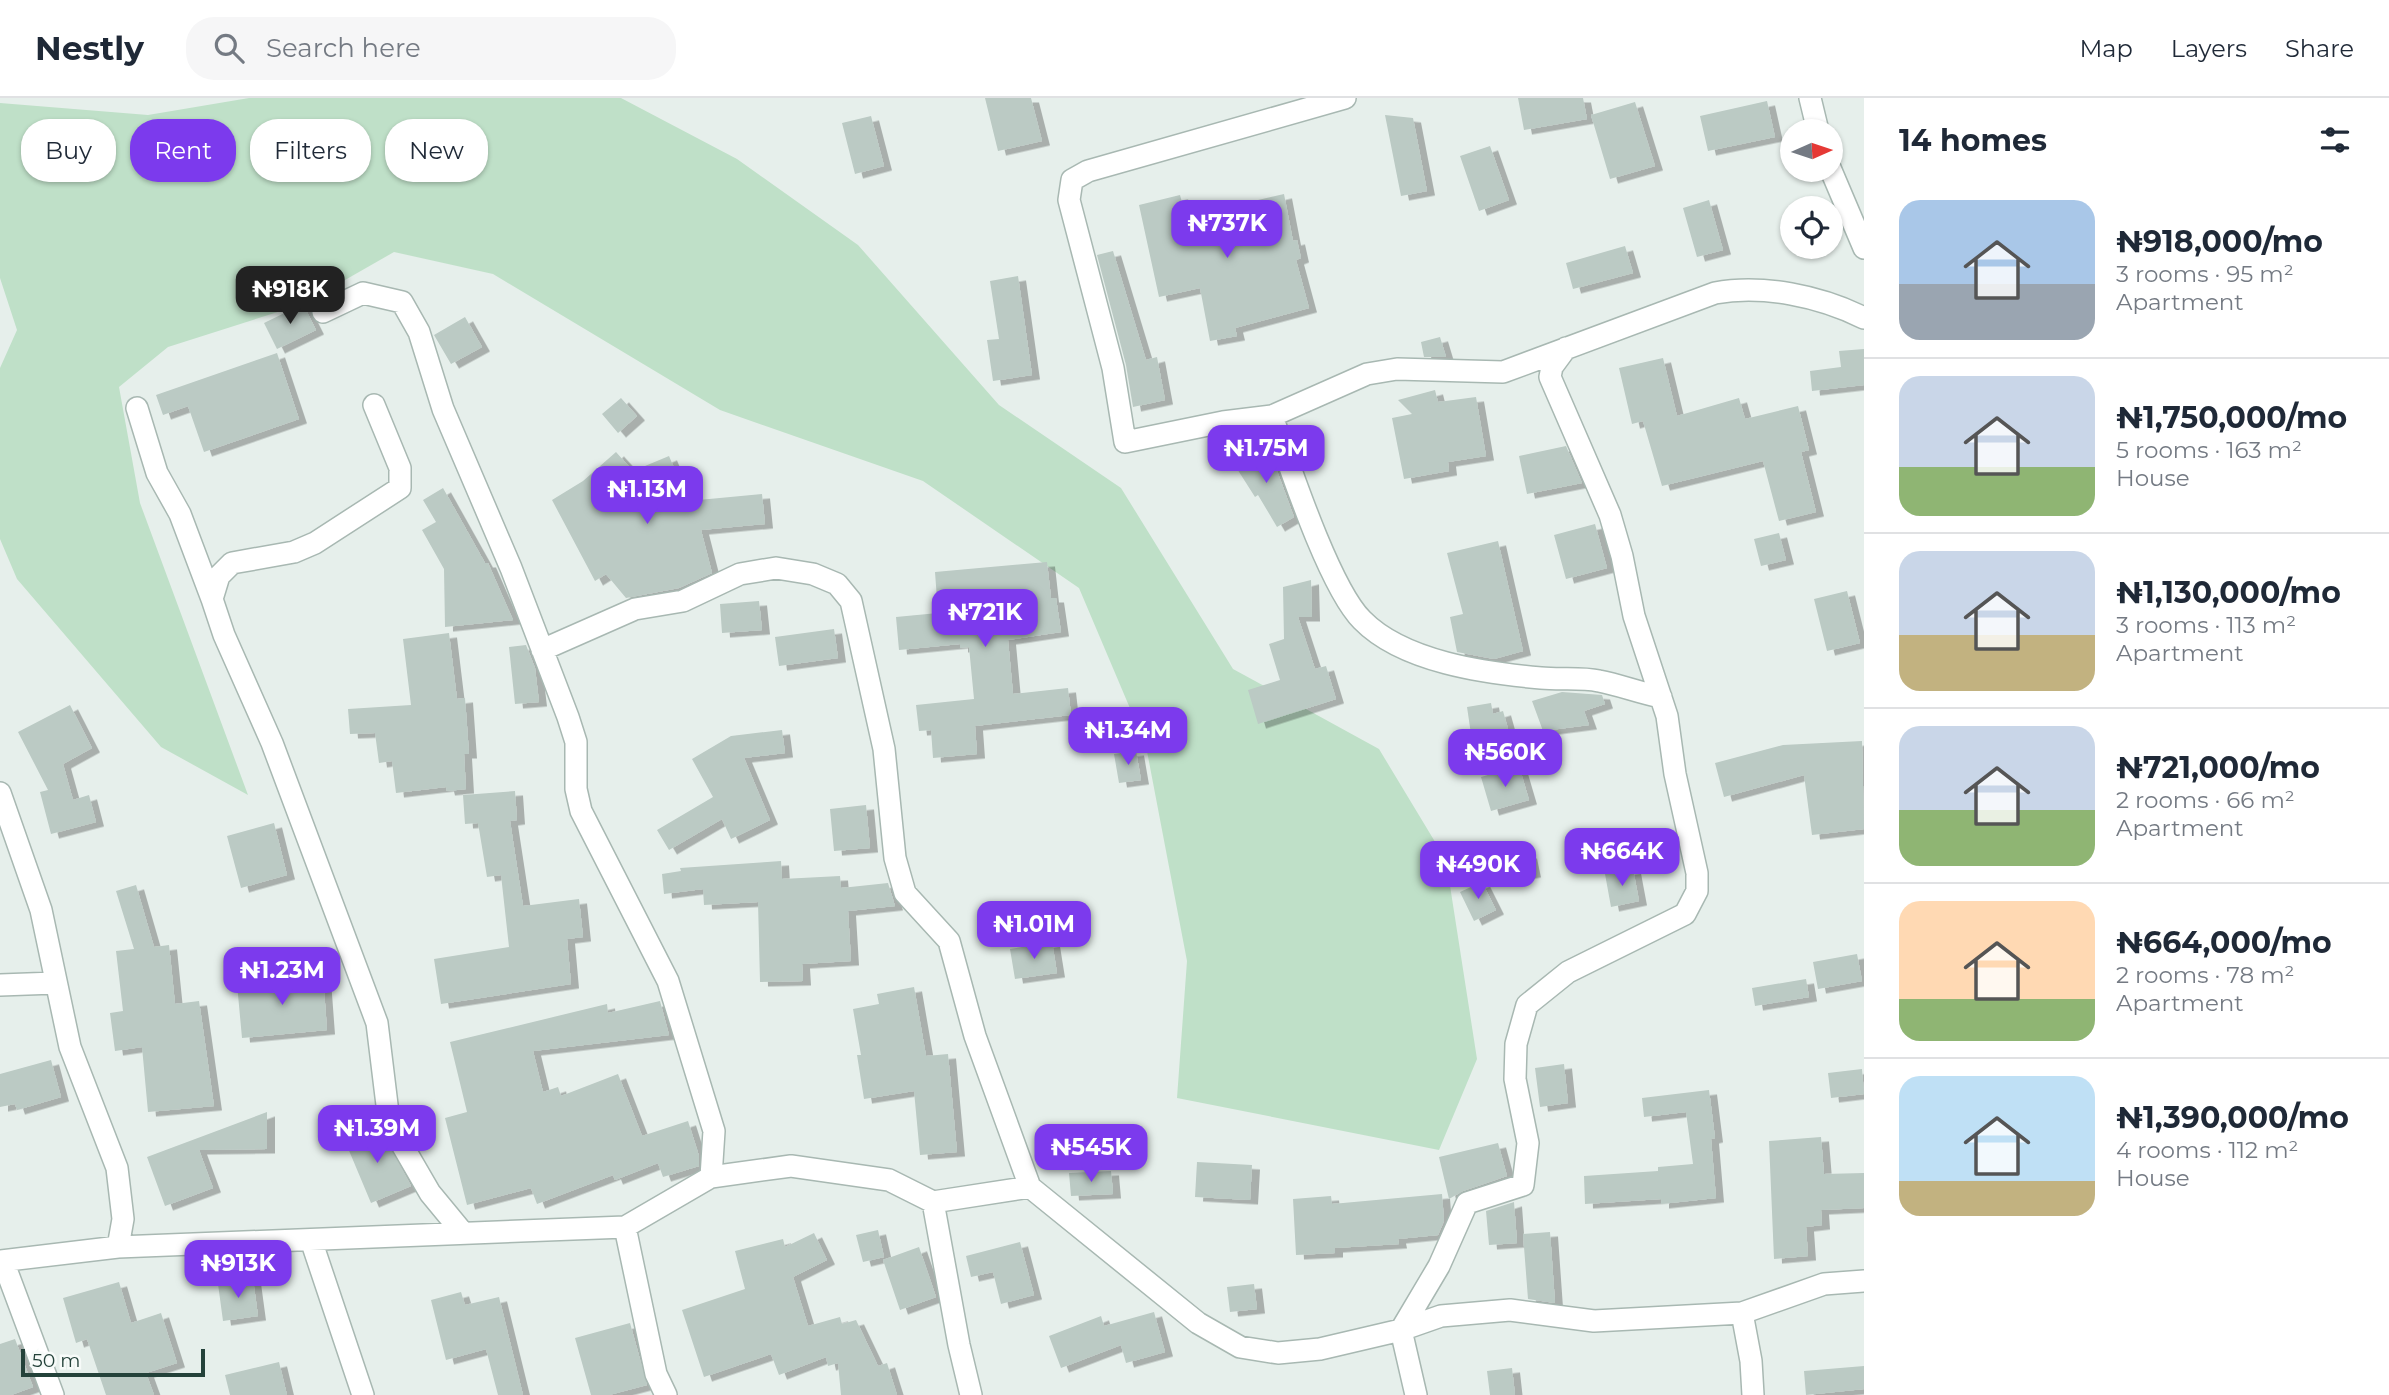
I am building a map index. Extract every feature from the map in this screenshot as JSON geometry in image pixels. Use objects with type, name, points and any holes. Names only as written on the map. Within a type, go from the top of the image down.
[{"type":"street","points":[[1345,98],[1088,171],[1072,180],[1069,200],[1114,368],[1125,442],[1223,422],[1272,416],[1367,374],[1397,369],[1503,372],[1715,293],[1740,288],[1816,301],[1864,318]]},
{"type":"street","points":[[1810,98],[1815,119]]},
{"type":"street","points":[[1836,182],[1864,248]]},
{"type":"street","points":[[323,313],[363,293],[402,302],[419,332],[443,409],[542,650],[576,742],[576,789],[581,811],[668,981],[714,1130],[711,1177]]},
{"type":"street","points":[[1416,1395],[1401,1330],[1439,1266],[1467,1203],[1523,1185],[1528,1143],[1515,1079],[1516,1044],[1527,1005],[1568,972],[1685,914],[1698,891],[1697,873],[1661,697],[1634,617],[1611,515],[1550,377],[1552,367],[1567,347]]},
{"type":"street","points":[[212,599],[219,576],[232,563],[305,547],[340,529],[400,488],[400,468],[374,405]]},
{"type":"street","points":[[137,408],[157,473],[180,514],[224,635],[272,743],[377,1023],[388,1113],[401,1143],[430,1193],[463,1233]]},
{"type":"street","points":[[1272,416],[1335,577],[1359,618],[1381,637],[1433,659],[1460,666],[1541,678],[1598,680],[1661,697]]},
{"type":"street","points":[[542,650],[635,609],[683,601],[740,574],[776,568],[813,574],[837,584],[851,601],[884,748],[895,858],[905,893],[949,941],[975,1036],[1030,1187],[1198,1323],[1241,1347],[1278,1353],[1320,1349],[1401,1330],[1441,1316],[1482,1311],[1510,1310],[1594,1321],[1742,1313],[1824,1284],[1864,1281]]},
{"type":"street","points":[[0,793],[41,910],[55,983],[80,1079],[117,1168],[123,1219],[118,1247]]},
{"type":"street","points":[[0,985],[55,983]]},
{"type":"street","points":[[53,1395],[2,1261],[118,1247],[625,1227],[711,1177],[791,1166],[889,1180],[933,1202],[1030,1187]]},
{"type":"street","points":[[933,1202],[959,1345],[971,1395]]},
{"type":"street","points":[[625,1227],[656,1374],[666,1395]]},
{"type":"street","points":[[311,1240],[363,1395]]},
{"type":"street","points":[[1742,1313],[1751,1361],[1753,1395]]},
{"type":"green space","points":[[249,98],[621,98],[737,159],[858,245],[999,405],[1121,488],[1233,669],[1379,749],[1446,860],[1477,1059],[1439,1150],[1177,1098],[1187,961],[1146,746],[1079,588],[923,481],[720,410],[493,274],[394,252],[303,304],[168,347],[119,387],[140,503],[248,795],[161,747],[17,579],[0,539],[0,368],[17,330],[0,278],[0,103],[148,115]]},
{"type":"building","points":[[985,98],[1031,98],[1042,141],[998,151]]},
{"type":"building","points":[[1518,98],[1583,98],[1587,119],[1524,130]]},
{"type":"building","points":[[1767,101],[1775,137],[1708,151],[1700,116]]},
{"type":"building","points":[[1635,102],[1655,166],[1610,179],[1591,115]]},
{"type":"building","points":[[1385,115],[1413,118],[1427,191],[1401,196]]},
{"type":"building","points":[[871,116],[884,166],[855,174],[842,123]]},
{"type":"building","points":[[1490,146],[1509,200],[1479,211],[1460,156]]},
{"type":"building","points":[[1284,194],[1293,241],[1297,240],[1301,258],[1296,260],[1309,308],[1235,328],[1237,336],[1210,341],[1200,288],[1159,297],[1139,205],[1180,195],[1185,213],[1200,208],[1202,213]]},
{"type":"building","points":[[1709,200],[1723,250],[1697,257],[1683,208]]},
{"type":"building","points":[[1625,246],[1633,273],[1573,289],[1566,263]]},
{"type":"building","points":[[1113,251],[1146,360],[1157,357],[1165,400],[1133,407],[1126,365],[1097,255]]},
{"type":"building","points":[[1018,276],[1032,375],[993,381],[987,340],[999,339],[990,281]]},
{"type":"building","points":[[303,304],[316,330],[277,349],[264,323]]},
{"type":"building","points":[[465,317],[482,347],[451,364],[434,335]]},
{"type":"building","points":[[1440,337],[1446,357],[1424,357],[1421,342]]},
{"type":"building","points":[[1864,349],[1864,385],[1812,391],[1810,371],[1841,367],[1839,351]]},
{"type":"building","points":[[277,353],[299,419],[204,452],[188,406],[163,415],[156,395]]},
{"type":"building","points":[[1663,358],[1677,416],[1739,398],[1745,419],[1798,406],[1809,450],[1801,452],[1816,512],[1779,521],[1763,461],[1662,486],[1643,421],[1632,424],[1619,368]]},
{"type":"building","points":[[1435,390],[1438,402],[1476,397],[1486,456],[1448,462],[1449,471],[1404,479],[1392,418],[1412,414],[1398,400]]},
{"type":"building","points":[[621,398],[637,416],[618,433],[602,414]]},
{"type":"building","points":[[1262,446],[1276,468],[1294,517],[1277,527],[1258,495],[1255,497],[1234,464]]},
{"type":"building","points":[[1566,446],[1582,483],[1527,494],[1519,456]]},
{"type":"building","points":[[616,452],[633,471],[669,456],[688,501],[762,494],[765,524],[701,530],[712,573],[679,588],[626,598],[606,574],[595,581],[552,500],[583,481]]},
{"type":"building","points":[[443,488],[485,563],[488,563],[513,620],[445,627],[444,569],[422,530],[436,522],[423,500]]},
{"type":"building","points":[[1595,524],[1607,568],[1566,579],[1554,535]]},
{"type":"building","points":[[1779,533],[1786,560],[1761,566],[1754,539]]},
{"type":"building","points":[[1498,541],[1523,651],[1494,659],[1457,652],[1450,617],[1463,614],[1447,553]]},
{"type":"building","points":[[1047,562],[1051,598],[1056,598],[1061,632],[1008,640],[1013,694],[1068,688],[1071,715],[975,726],[977,754],[933,758],[931,730],[919,731],[916,705],[974,699],[969,647],[960,648],[960,644],[899,650],[896,617],[938,613],[935,572]]},
{"type":"building","points":[[1311,580],[1312,617],[1298,617],[1315,669],[1326,666],[1336,699],[1258,724],[1248,690],[1280,680],[1269,644],[1284,639],[1283,587]]},
{"type":"building","points":[[1847,591],[1860,643],[1827,651],[1814,599]]},
{"type":"building","points":[[759,601],[762,630],[722,633],[720,604]]},
{"type":"building","points":[[834,629],[838,658],[779,666],[775,637]]},
{"type":"building","points":[[449,633],[457,699],[465,698],[469,754],[464,754],[466,789],[447,791],[446,787],[396,793],[392,761],[379,763],[375,733],[350,734],[348,709],[411,705],[403,639]]},
{"type":"building","points":[[526,645],[535,668],[539,702],[515,704],[509,647]]},
{"type":"building","points":[[1562,692],[1602,695],[1605,704],[1584,711],[1589,725],[1543,731],[1532,701]]},
{"type":"building","points":[[1491,703],[1493,714],[1503,711],[1510,736],[1472,741],[1467,707]]},
{"type":"building","points":[[70,705],[92,748],[63,764],[73,800],[89,795],[96,822],[51,834],[40,792],[48,790],[18,732]]},
{"type":"building","points":[[782,730],[785,753],[744,758],[770,820],[731,839],[722,819],[669,850],[657,830],[713,797],[692,759],[731,736]]},
{"type":"building","points":[[1862,741],[1864,829],[1812,835],[1804,775],[1724,797],[1715,763],[1783,745]]},
{"type":"building","points":[[1136,751],[1141,780],[1119,783],[1114,754]]},
{"type":"building","points":[[1519,766],[1529,800],[1491,811],[1481,777]]},
{"type":"building","points":[[515,791],[517,820],[510,821],[523,906],[579,899],[583,937],[567,939],[571,984],[441,1004],[434,959],[509,947],[501,875],[487,877],[478,823],[465,824],[463,795]]},
{"type":"building","points":[[866,805],[870,848],[834,851],[830,809]]},
{"type":"building","points":[[274,823],[287,875],[241,888],[227,836]]},
{"type":"building","points":[[1529,854],[1533,873],[1506,878],[1502,860]]},
{"type":"building","points":[[781,861],[782,879],[840,876],[841,888],[888,883],[895,906],[848,911],[851,961],[802,964],[803,981],[760,982],[758,902],[704,905],[703,889],[664,894],[662,874],[681,871],[680,868]]},
{"type":"building","points":[[1633,869],[1639,901],[1611,907],[1605,874]]},
{"type":"building","points":[[1482,882],[1496,910],[1474,921],[1460,892]]},
{"type":"building","points":[[136,885],[154,947],[169,945],[175,1004],[199,1001],[214,1106],[148,1112],[142,1047],[115,1051],[110,1013],[123,1011],[116,951],[134,949],[116,891]]},
{"type":"building","points":[[1052,942],[1057,973],[1015,979],[1010,949]]},
{"type":"building","points":[[1857,954],[1862,981],[1818,989],[1813,962]]},
{"type":"building","points":[[323,976],[327,1030],[242,1038],[237,984]]},
{"type":"building","points":[[1806,979],[1809,997],[1755,1006],[1752,988]]},
{"type":"building","points":[[914,987],[926,1056],[948,1054],[957,1152],[920,1155],[914,1091],[864,1099],[857,1055],[861,1055],[853,1009],[879,1004],[877,994]]},
{"type":"building","points":[[660,1001],[669,1035],[533,1051],[543,1092],[558,1087],[561,1096],[618,1074],[642,1136],[688,1121],[699,1156],[699,1166],[663,1177],[658,1163],[615,1180],[613,1175],[537,1204],[531,1188],[467,1205],[445,1118],[467,1112],[450,1042],[607,1004],[608,1013]]},
{"type":"building","points":[[51,1060],[61,1097],[17,1110],[15,1104],[0,1107],[0,1074]]},
{"type":"building","points":[[1564,1064],[1568,1103],[1540,1107],[1535,1068]]},
{"type":"building","points":[[1862,1069],[1864,1094],[1831,1098],[1828,1073]]},
{"type":"building","points":[[1709,1090],[1715,1138],[1711,1139],[1716,1198],[1661,1204],[1661,1199],[1585,1204],[1584,1176],[1658,1171],[1658,1167],[1693,1164],[1686,1112],[1644,1117],[1642,1098]]},
{"type":"building","points":[[267,1112],[267,1149],[199,1150],[213,1188],[165,1206],[147,1157]]},
{"type":"building","points":[[379,1126],[411,1186],[371,1203],[345,1141]]},
{"type":"building","points":[[1821,1137],[1824,1174],[1864,1173],[1864,1208],[1821,1210],[1822,1225],[1806,1227],[1808,1256],[1774,1259],[1769,1141]]},
{"type":"building","points":[[1498,1143],[1507,1176],[1463,1191],[1449,1199],[1439,1157]]},
{"type":"building","points":[[1197,1162],[1252,1165],[1250,1200],[1195,1197]]},
{"type":"building","points":[[1111,1171],[1113,1194],[1071,1196],[1069,1173]]},
{"type":"building","points":[[1442,1194],[1444,1221],[1438,1235],[1398,1239],[1399,1244],[1335,1248],[1335,1253],[1296,1255],[1293,1199],[1331,1196],[1332,1204]]},
{"type":"building","points":[[1514,1202],[1517,1243],[1489,1245],[1486,1211]]},
{"type":"building","points":[[878,1230],[884,1257],[863,1262],[856,1235]]},
{"type":"building","points":[[1550,1232],[1555,1303],[1528,1299],[1523,1234]]},
{"type":"building","points":[[814,1233],[827,1260],[793,1277],[808,1326],[840,1317],[842,1324],[856,1320],[878,1366],[887,1363],[897,1395],[841,1395],[838,1363],[828,1366],[826,1357],[779,1375],[771,1354],[704,1377],[682,1310],[745,1289],[735,1251],[783,1239],[785,1247]]},
{"type":"building","points":[[1020,1242],[1034,1295],[1001,1304],[993,1272],[971,1277],[966,1256]]},
{"type":"building","points":[[919,1247],[936,1297],[900,1310],[883,1260]]},
{"type":"building","points":[[253,1279],[258,1316],[223,1321],[218,1284]]},
{"type":"building","points":[[119,1282],[131,1323],[161,1313],[177,1363],[146,1373],[154,1395],[106,1395],[87,1339],[76,1343],[63,1298]]},
{"type":"building","points":[[1254,1284],[1257,1309],[1230,1312],[1227,1287]]},
{"type":"building","points":[[461,1292],[465,1305],[499,1297],[523,1395],[498,1395],[486,1349],[446,1360],[431,1300]]},
{"type":"building","points":[[1154,1312],[1165,1352],[1126,1363],[1121,1345],[1061,1368],[1049,1336],[1101,1316],[1104,1326]]},
{"type":"building","points":[[630,1323],[647,1385],[609,1395],[591,1395],[575,1338]]},
{"type":"building","points":[[15,1339],[33,1387],[11,1395],[0,1395],[0,1344]]},
{"type":"building","points":[[279,1362],[287,1395],[230,1395],[225,1375]]},
{"type":"building","points":[[1864,1366],[1864,1389],[1806,1395],[1804,1371]]},
{"type":"building","points":[[1512,1368],[1515,1395],[1490,1395],[1487,1371]]}]
